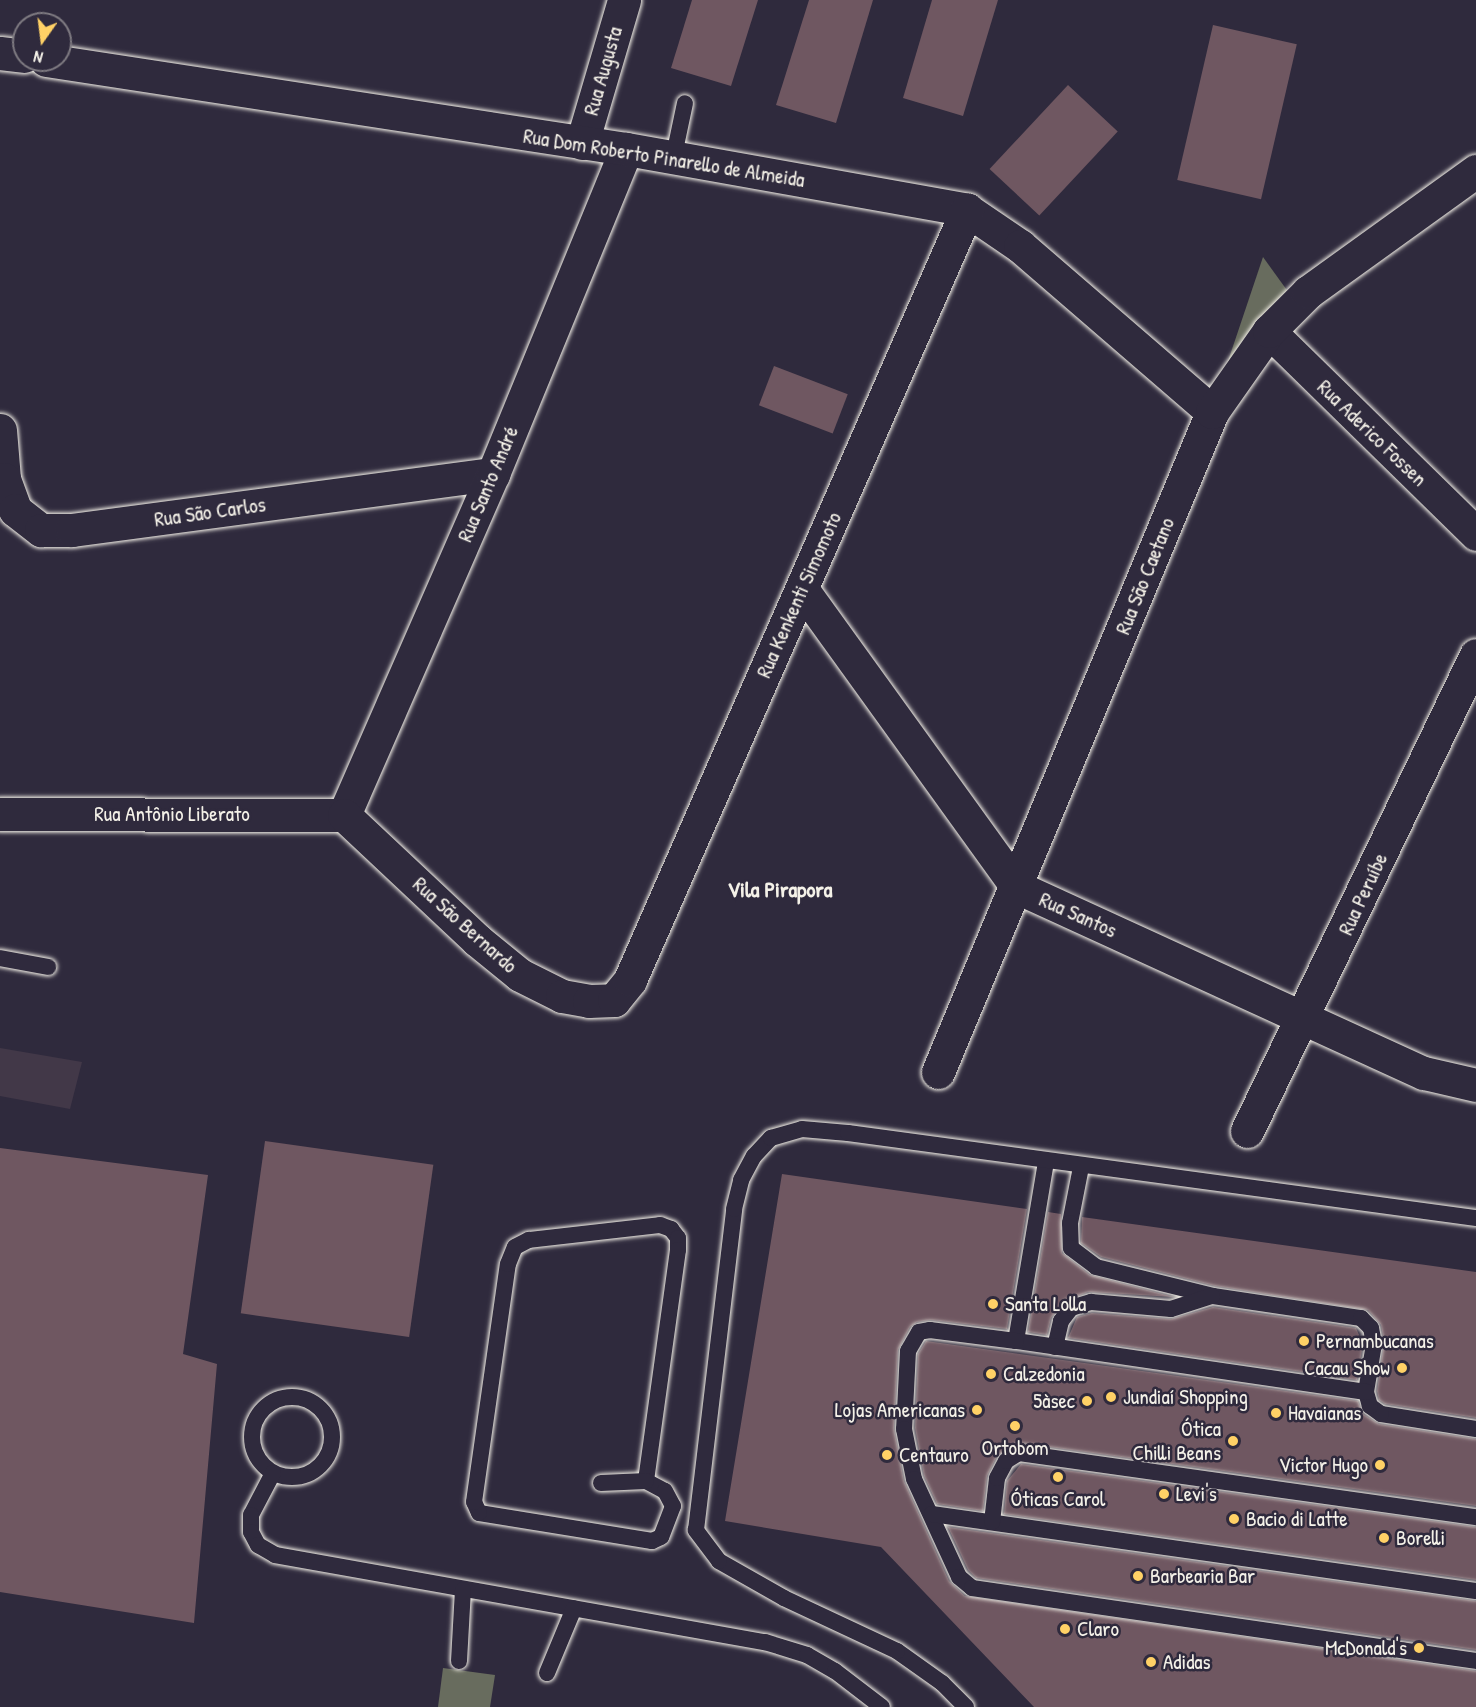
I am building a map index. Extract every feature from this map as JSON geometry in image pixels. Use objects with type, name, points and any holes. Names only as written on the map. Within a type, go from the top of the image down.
[{"type":"street","name":"Rua Augusta","points":[[582,143],[624,0]]},
{"type":"street","name":"Rua Dom Roberto Pinarello de Almeida","points":[[72,64],[626,149],[673,160],[967,210],[1020,246],[1212,412]]},
{"type":"street","name":"Rua Santo André","points":[[344,815],[493,474],[626,149]]},
{"type":"street","name":"Rua São Caetano","points":[[938,1072],[1017,887],[1212,412],[1269,331],[1340,266],[1476,171]]},
{"type":"street","name":"Rua Kenkenti Simomoto","points":[[630,980],[967,210]]},
{"type":"street","name":"Rua Aderico Fossen","points":[[1269,331],[1476,534]]},
{"type":"street","name":"Rua São Carlos","points":[[0,430],[4,480],[15,510],[41,530],[72,530],[493,474]]},
{"type":"street","name":"Rua Santos","points":[[802,589],[1017,887],[1424,1074],[1476,1085]]},
{"type":"street","name":"Rua Peruíbe","points":[[1247,1131],[1304,1017],[1476,655]]},
{"type":"street","name":"Rua Antônio Liberato","points":[[0,814],[344,815]]},
{"type":"street","name":"Rua São Bernardo","points":[[344,815],[477,940],[520,975],[562,996],[589,1001],[614,1000],[630,980]]},
{"type":"lane","points":[[673,160],[685,103]]},
{"type":"lane","points":[[0,958],[48,967]]},
{"type":"lane","points":[[966,1707],[942,1683],[897,1651],[784,1598],[719,1561],[703,1544],[696,1530],[734,1209],[741,1180],[754,1156],[771,1138],[802,1129],[848,1133],[1081,1167],[1476,1218]]},
{"type":"lane","points":[[1016,1341],[1046,1161]]},
{"type":"lane","points":[[1081,1167],[1070,1223],[1071,1248],[1096,1267],[1213,1296],[1361,1318],[1371,1328],[1374,1344],[1366,1392],[1370,1406],[1381,1414],[1476,1429]]},
{"type":"lane","points":[[601,1483],[646,1480],[665,1491],[673,1506],[661,1537],[652,1541],[479,1513],[474,1503],[508,1264],[515,1247],[529,1240],[660,1225],[671,1229],[678,1238],[646,1480]]},
{"type":"lane","points":[[1055,1347],[1061,1321],[1071,1308],[1091,1302],[1171,1309],[1213,1296]]},
{"type":"lane","points":[[1366,1392],[930,1330],[919,1332],[911,1341],[904,1430],[914,1479],[959,1577],[972,1588],[994,1594],[1476,1661]]},
{"type":"lane","points":[[281,1399],[308,1400],[327,1418],[333,1443],[329,1455],[311,1473],[285,1477],[273,1473],[255,1453],[252,1440],[259,1414],[281,1399]]},
{"type":"lane","points":[[992,1522],[997,1478],[1006,1461],[1019,1453],[1476,1517]]},
{"type":"lane","points":[[273,1473],[250,1515],[251,1532],[258,1545],[289,1559],[783,1647],[835,1671],[882,1707]]},
{"type":"lane","points":[[673,1506],[697,1510]]},
{"type":"lane","points":[[932,1514],[1476,1591]]},
{"type":"lane","points":[[459,1661],[464,1590]]},
{"type":"lane","points":[[548,1673],[574,1608]]},
{"type":"shaded area","points":[[0,1048],[82,1062],[70,1109],[0,1096]]},
{"type":"green space","points":[[1263,257],[1289,293],[1219,388]]},
{"type":"green space","points":[[443,1668],[495,1675],[490,1707],[438,1707]]},
{"type":"building","points":[[692,0],[758,0],[731,86],[671,68]]},
{"type":"building","points":[[809,0],[873,0],[836,123],[776,105]]},
{"type":"building","points":[[932,0],[998,0],[963,116],[903,98]]},
{"type":"building","points":[[1213,25],[1297,44],[1261,199],[1177,180]]},
{"type":"building","points":[[1068,85],[1118,131],[1039,215],[990,169]]},
{"type":"building","points":[[774,366],[848,394],[833,434],[759,405]]},
{"type":"building","points":[[265,1141],[433,1165],[409,1337],[241,1313]]},
{"type":"building","points":[[0,1148],[208,1175],[183,1354],[217,1364],[194,1623],[0,1592]]},
{"type":"building","points":[[782,1174],[1027,1209],[1007,1329],[931,1320],[917,1322],[910,1327],[898,1350],[894,1429],[904,1481],[949,1581],[965,1596],[1476,1671],[1476,1707],[1034,1707],[881,1547],[725,1521]]},
{"type":"building","points":[[1048,1212],[1061,1214],[1062,1253],[1090,1275],[1174,1297],[1088,1292],[1063,1302],[1051,1318],[1047,1335],[1028,1332]]},
{"type":"building","points":[[1082,1217],[1476,1272],[1476,1418],[1385,1404],[1379,1400],[1377,1391],[1384,1342],[1381,1325],[1368,1310],[1215,1286],[1101,1257],[1081,1243]]},
{"type":"building","points":[[1213,1307],[1356,1328],[1363,1344],[1357,1380],[1068,1338],[1077,1317],[1092,1313],[1171,1319]]},
{"type":"building","points":[[926,1341],[1358,1401],[1363,1414],[1379,1424],[1476,1439],[1476,1506],[1020,1443],[997,1456],[987,1476],[983,1511],[937,1504],[924,1476],[915,1428],[918,1354]]},
{"type":"building","points":[[1021,1464],[1476,1527],[1476,1580],[1004,1514],[1007,1481]]},
{"type":"building","points":[[948,1527],[1476,1601],[1476,1650],[976,1578],[968,1570]]},
{"type":"place","name":"Santa Lolla","points":[[993,1304]]},
{"type":"place","name":"Pernambucanas","points":[[1304,1341]]},
{"type":"place","name":"Cacau Show","points":[[1402,1368]]},
{"type":"place","name":"Calzedonia","points":[[991,1374]]},
{"type":"place","name":"Jundiaí Shopping","points":[[1111,1397]]},
{"type":"place","name":"5àsec","points":[[1087,1401]]},
{"type":"place","name":"Lojas Americanas","points":[[977,1410]]},
{"type":"place","name":"Havaianas","points":[[1276,1413]]},
{"type":"place","name":"Ortobom","points":[[1015,1426]]},
{"type":"place","name":"Ótica Chilli Beans","points":[[1233,1441]]},
{"type":"place","name":"Centauro","points":[[887,1455]]},
{"type":"place","name":"Victor Hugo","points":[[1380,1465]]},
{"type":"place","name":"Óticas Carol","points":[[1058,1477]]},
{"type":"place","name":"Levi's","points":[[1164,1494]]},
{"type":"place","name":"Bacio di Latte","points":[[1234,1519]]},
{"type":"place","name":"Borelli","points":[[1384,1538]]},
{"type":"place","name":"Barbearia Bar","points":[[1138,1576]]},
{"type":"place","name":"Claro","points":[[1065,1629]]},
{"type":"place","name":"McDonald's","points":[[1419,1648]]},
{"type":"place","name":"Adidas","points":[[1151,1662]]},
{"type":"district","name":"Vila Pirapora","points":[[780,890]]}]
